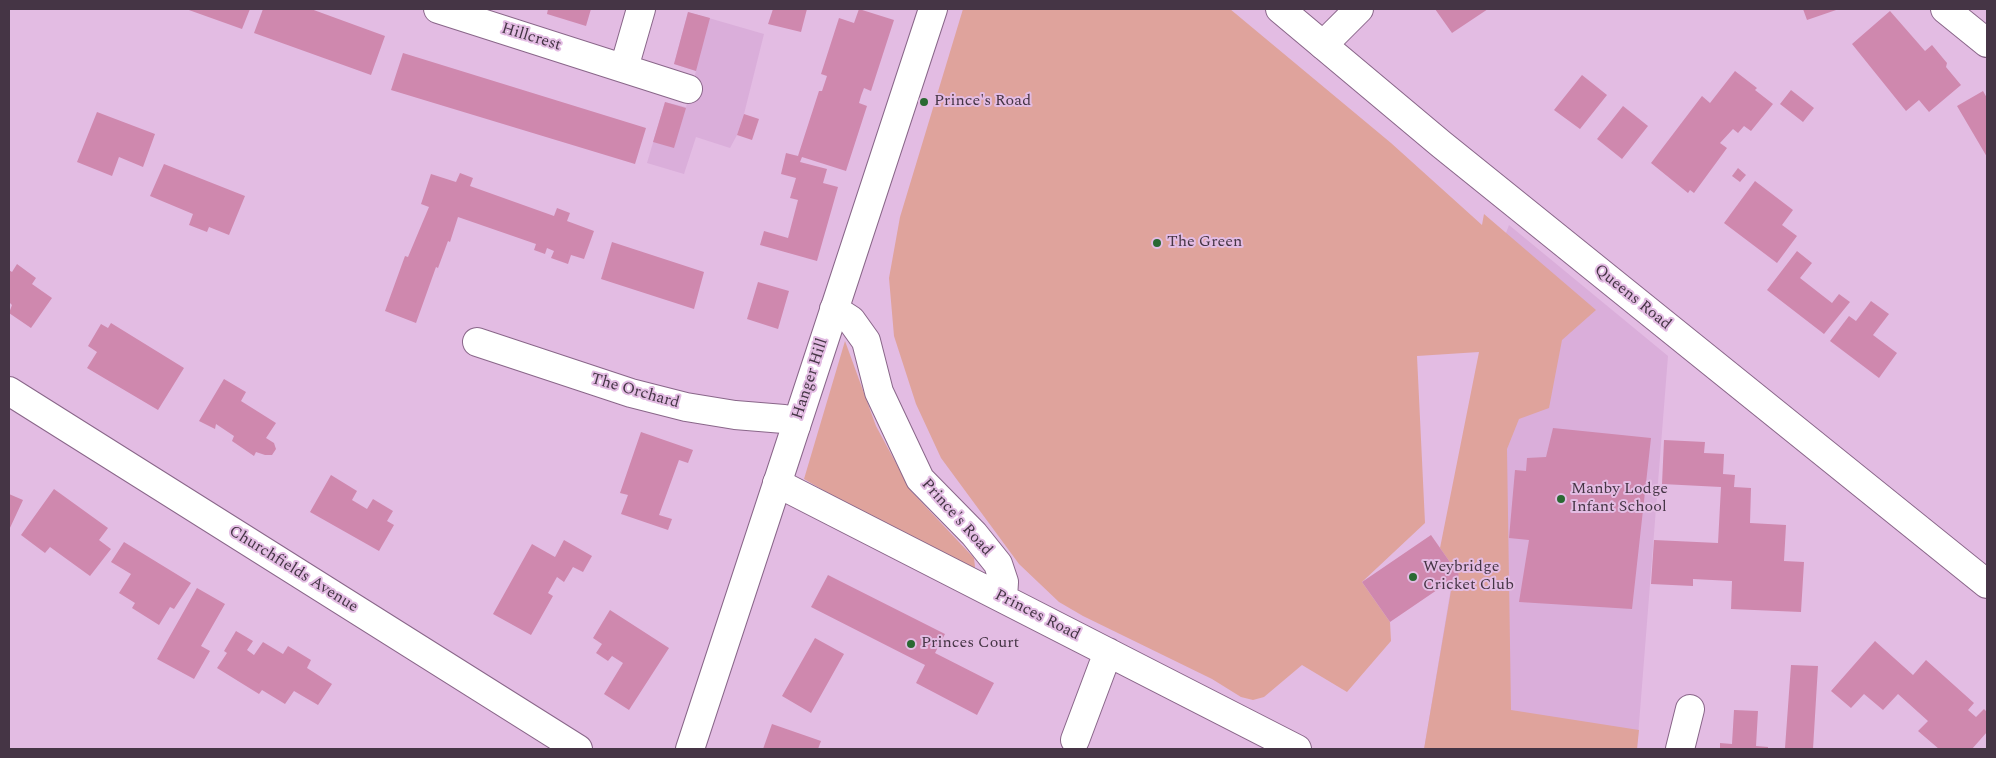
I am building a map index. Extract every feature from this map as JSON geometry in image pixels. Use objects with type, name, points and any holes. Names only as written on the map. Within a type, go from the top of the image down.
[{"type":"street","name":"Hillcrest","points":[[438,9],[688,89]]},
{"type":"street","points":[[624,68],[641,9]]},
{"type":"street","name":"Hanger Hill","points":[[690,749],[933,9]]},
{"type":"street","name":"Queens Road","points":[[1280,9],[1441,144],[1987,584]]},
{"type":"street","points":[[1323,45],[1359,9]]},
{"type":"street","points":[[1945,9],[1987,43]]},
{"type":"street","name":"Prince's Road","points":[[834,309],[851,320],[866,341],[879,392],[920,479],[974,534],[998,564],[1004,582],[1003,598]]},
{"type":"street","name":"The Orchard","points":[[477,342],[631,393],[686,407],[735,415],[784,419],[796,426]]},
{"type":"street","name":"Churchfields Avenue","points":[[9,391],[578,749]]},
{"type":"street","name":"Princes Road","points":[[777,483],[1108,652],[1284,746]]},
{"type":"street","points":[[1075,740],[1108,652]]},
{"type":"street","points":[[1680,749],[1690,709]]},
{"type":"shaded area","name":"The Green","points":[[963,9],[1230,9],[1391,143],[1482,225],[1484,214],[1596,310],[1562,340],[1549,408],[1519,419],[1507,449],[1511,710],[1639,730],[1637,749],[1424,749],[1453,579],[1459,575],[1440,548],[1479,352],[1417,356],[1425,523],[1362,582],[1390,622],[1391,641],[1347,692],[1302,665],[1264,697],[1253,700],[1241,697],[1212,679],[1083,616],[1059,602],[1019,564],[941,458],[916,404],[894,336],[889,278],[900,217]]},
{"type":"shaded area","points":[[688,12],[764,34],[744,114],[737,135],[730,148],[696,137],[684,174],[647,163],[665,102],[686,107],[696,71],[674,64]]},
{"type":"shaded area","name":"Manby Lodge Infant School","points":[[1509,225],[1668,356],[1637,749],[1424,749],[1479,420],[1506,233]]},
{"type":"shaded area","points":[[845,341],[876,426],[911,491],[974,558],[975,567],[971,572],[962,572],[804,479]]},
{"type":"building","points":[[186,9],[250,9],[242,29]]},
{"type":"building","points":[[263,9],[311,9],[385,36],[371,75],[254,33]]},
{"type":"building","points":[[548,9],[591,9],[586,26],[547,14]]},
{"type":"building","points":[[773,9],[807,9],[801,32],[768,24]]},
{"type":"building","points":[[859,9],[894,20],[871,91],[864,88],[861,96],[859,103],[867,106],[846,171],[802,157],[800,162],[827,169],[823,183],[838,187],[817,261],[760,245],[764,231],[788,238],[798,200],[790,198],[796,178],[781,174],[786,153],[798,156],[819,91],[822,91],[827,76],[821,74],[839,18],[854,23]]},
{"type":"building","points":[[1435,9],[1488,9],[1452,33]]},
{"type":"building","points":[[1803,9],[1839,9],[1807,20]]},
{"type":"building","points":[[1890,11],[1925,51],[1932,45],[1947,63],[1946,67],[1961,85],[1929,112],[1919,100],[1906,111],[1852,44]]},
{"type":"building","points":[[688,12],[710,18],[696,71],[674,64]]},
{"type":"building","points":[[403,53],[646,128],[635,164],[391,90]]},
{"type":"building","points":[[1735,71],[1757,88],[1755,90],[1773,104],[1751,131],[1744,126],[1738,133],[1733,129],[1720,143],[1727,148],[1694,193],[1690,190],[1688,193],[1651,163],[1702,96],[1710,103]]},
{"type":"building","points":[[1582,75],[1607,95],[1580,129],[1554,110]]},
{"type":"building","points":[[1791,90],[1814,108],[1803,122],[1780,104]]},
{"type":"building","points":[[1983,91],[1987,98],[1987,157],[1957,106]]},
{"type":"building","points":[[665,102],[686,108],[674,148],[653,142]]},
{"type":"building","points":[[1623,106],[1648,126],[1622,159],[1597,139]]},
{"type":"building","points":[[97,112],[155,134],[143,167],[119,157],[112,176],[77,162]]},
{"type":"building","points":[[744,114],[759,119],[752,140],[737,135]]},
{"type":"building","points":[[164,164],[245,196],[229,235],[209,227],[207,232],[189,225],[193,214],[150,196]]},
{"type":"building","points":[[1738,168],[1746,175],[1740,182],[1732,176]]},
{"type":"building","points":[[460,173],[473,178],[470,186],[554,216],[557,208],[570,213],[567,221],[594,231],[584,259],[571,255],[568,264],[551,258],[554,251],[547,248],[545,254],[534,250],[536,244],[458,217],[450,242],[448,241],[438,268],[436,267],[416,323],[385,311],[405,256],[408,257],[429,207],[421,204],[431,174],[456,182]]},
{"type":"building","points":[[1755,181],[1793,210],[1782,225],[1797,236],[1777,263],[1724,223]]},
{"type":"building","points":[[612,242],[704,272],[694,309],[601,279]]},
{"type":"building","points":[[1797,251],[1812,263],[1800,278],[1832,303],[1839,294],[1850,302],[1824,334],[1767,290]]},
{"type":"building","points":[[17,264],[36,278],[32,284],[52,298],[31,328],[9,313],[12,305],[9,302],[9,270],[12,272]]},
{"type":"building","points":[[758,282],[789,291],[778,329],[747,319]]},
{"type":"building","points":[[1871,301],[1889,314],[1873,335],[1897,353],[1879,378],[1830,341],[1849,316],[1856,321]]},
{"type":"building","points":[[111,323],[184,368],[158,410],[87,368],[97,352],[88,346],[101,324],[108,328]]},
{"type":"building","points":[[224,379],[246,392],[241,401],[276,423],[266,438],[274,443],[276,449],[272,455],[256,452],[254,456],[232,441],[234,436],[216,424],[215,429],[199,421]]},
{"type":"building","points":[[1553,428],[1651,438],[1632,609],[1519,602],[1529,540],[1509,538],[1515,470],[1526,471],[1527,458],[1546,457]]},
{"type":"building","points":[[641,432],[693,450],[688,463],[679,460],[659,515],[672,519],[668,530],[621,514],[628,495],[620,493]]},
{"type":"building","points":[[1664,440],[1705,442],[1704,453],[1724,454],[1723,474],[1735,475],[1734,487],[1751,488],[1750,523],[1786,525],[1784,561],[1804,562],[1801,612],[1731,609],[1732,581],[1693,579],[1693,586],[1651,584],[1654,540],[1718,543],[1721,487],[1662,484]]},
{"type":"building","points":[[331,475],[357,491],[352,500],[367,509],[373,499],[393,511],[387,521],[394,525],[379,551],[310,512]]},
{"type":"building","points":[[54,489],[108,528],[99,540],[111,549],[90,576],[50,547],[45,553],[21,535]]},
{"type":"building","points":[[9,494],[23,500],[9,530]]},
{"type":"building","name":"Weybridge Cricket Club","points":[[1431,535],[1459,575],[1390,622],[1362,582]]},
{"type":"building","points":[[564,540],[592,556],[583,572],[573,567],[564,582],[557,577],[548,593],[553,596],[531,635],[493,614],[532,544],[555,557]]},
{"type":"building","points":[[124,542],[191,583],[174,609],[170,607],[159,625],[132,608],[135,603],[119,593],[131,574],[111,562]]},
{"type":"building","name":"Princes Court","points":[[828,575],[945,634],[935,653],[994,683],[977,715],[916,683],[925,665],[811,607]]},
{"type":"building","points":[[197,588],[225,604],[201,646],[210,651],[194,679],[157,659]]},
{"type":"building","points":[[610,610],[669,648],[629,710],[604,694],[623,663],[612,656],[608,661],[596,653],[602,644],[593,638]]},
{"type":"building","points":[[236,631],[253,641],[247,650],[254,655],[263,642],[283,654],[288,646],[311,660],[307,668],[332,684],[318,705],[294,691],[285,704],[262,690],[259,694],[217,668],[227,653],[224,651]]},
{"type":"building","points":[[815,638],[844,654],[811,713],[782,696]]},
{"type":"building","points":[[1875,641],[1913,675],[1926,660],[1974,703],[1968,710],[1976,717],[1984,709],[1987,712],[1987,732],[1972,749],[1939,749],[1918,731],[1928,721],[1898,694],[1883,710],[1864,694],[1851,708],[1831,691]]},
{"type":"building","points":[[1791,665],[1818,666],[1813,749],[1785,748]]},
{"type":"building","points":[[1734,710],[1758,711],[1756,746],[1768,747],[1768,749],[1720,749],[1720,743],[1732,744]]},
{"type":"building","points":[[772,724],[821,741],[818,749],[763,749]]},
{"type":"place","name":"Prince's Road","points":[[924,102]]},
{"type":"place","name":"The Green","points":[[1157,243]]},
{"type":"place","name":"Manby Lodge Infant School","points":[[1561,499]]},
{"type":"place","name":"Weybridge Cricket Club","points":[[1413,577]]},
{"type":"place","name":"Princes Court","points":[[911,644]]}]
